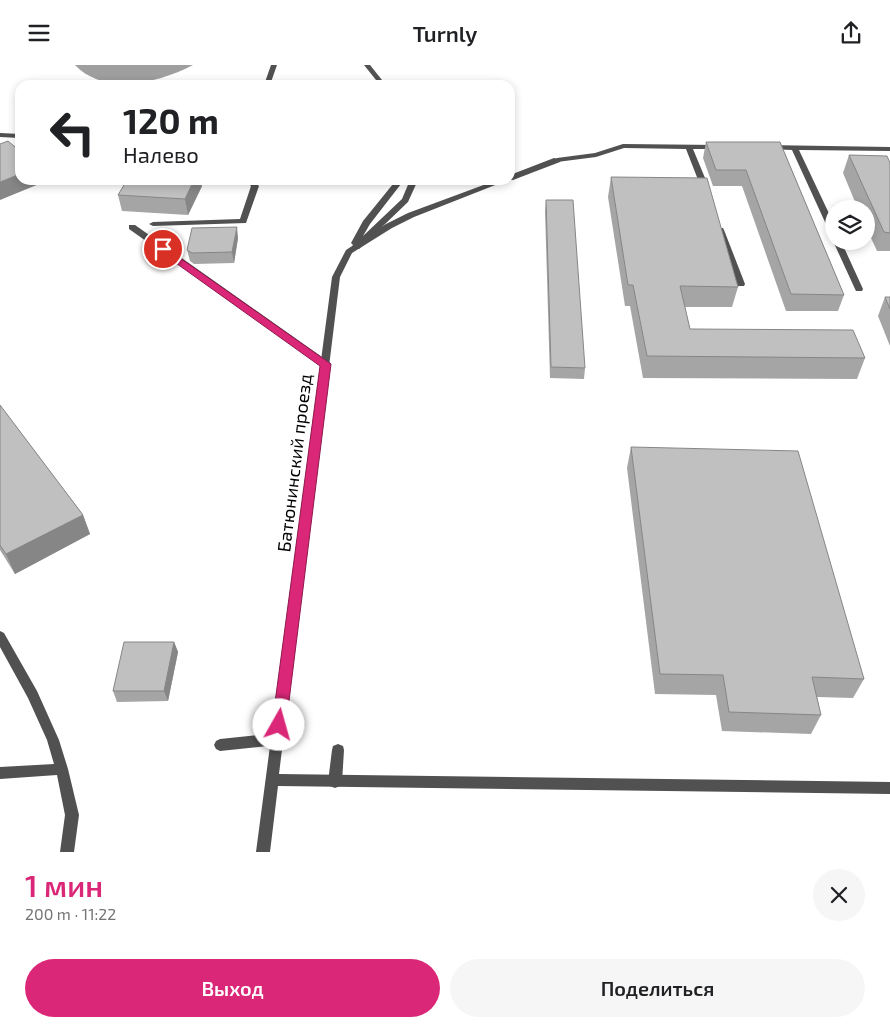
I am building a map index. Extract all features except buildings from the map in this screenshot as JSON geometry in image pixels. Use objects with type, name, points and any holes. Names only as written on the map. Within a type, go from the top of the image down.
[{"type":"street","points":[[269,80],[274,65]]},
{"type":"street","points":[[367,65],[379,80]]},
{"type":"street","points":[[0,135],[15,136]]},
{"type":"street","points":[[515,176],[557,160],[596,155],[623,146],[728,147]]},
{"type":"street","points":[[690,147],[710,202]]},
{"type":"street","points":[[757,147],[890,149]]},
{"type":"street","points":[[795,148],[825,213]]},
{"type":"street","points":[[153,224],[243,221],[253,185]]},
{"type":"street","points":[[349,252],[366,223],[395,185]]},
{"type":"street","points":[[349,252],[406,200],[412,185]]},
{"type":"street","name":"Батюнинский проезд","points":[[263,852],[336,277],[349,252],[388,226],[411,215],[491,185]]},
{"type":"street","points":[[717,220],[741,284]]},
{"type":"street","points":[[132,227],[326,364]]},
{"type":"street","points":[[841,250],[859,289]]},
{"type":"street","points":[[0,636],[33,695],[53,740],[62,769],[72,815],[67,852]]},
{"type":"street","points":[[220,745],[277,739]]},
{"type":"street","points":[[335,782],[338,750]]},
{"type":"street","points":[[0,773],[62,769]]},
{"type":"street","points":[[272,780],[890,788]]},
{"type":"shaded area","points":[[75,65],[193,65],[152,80],[99,80],[87,75]]},
{"type":"route","points":[[163,249],[285,337],[326,364],[279,725]]}]
